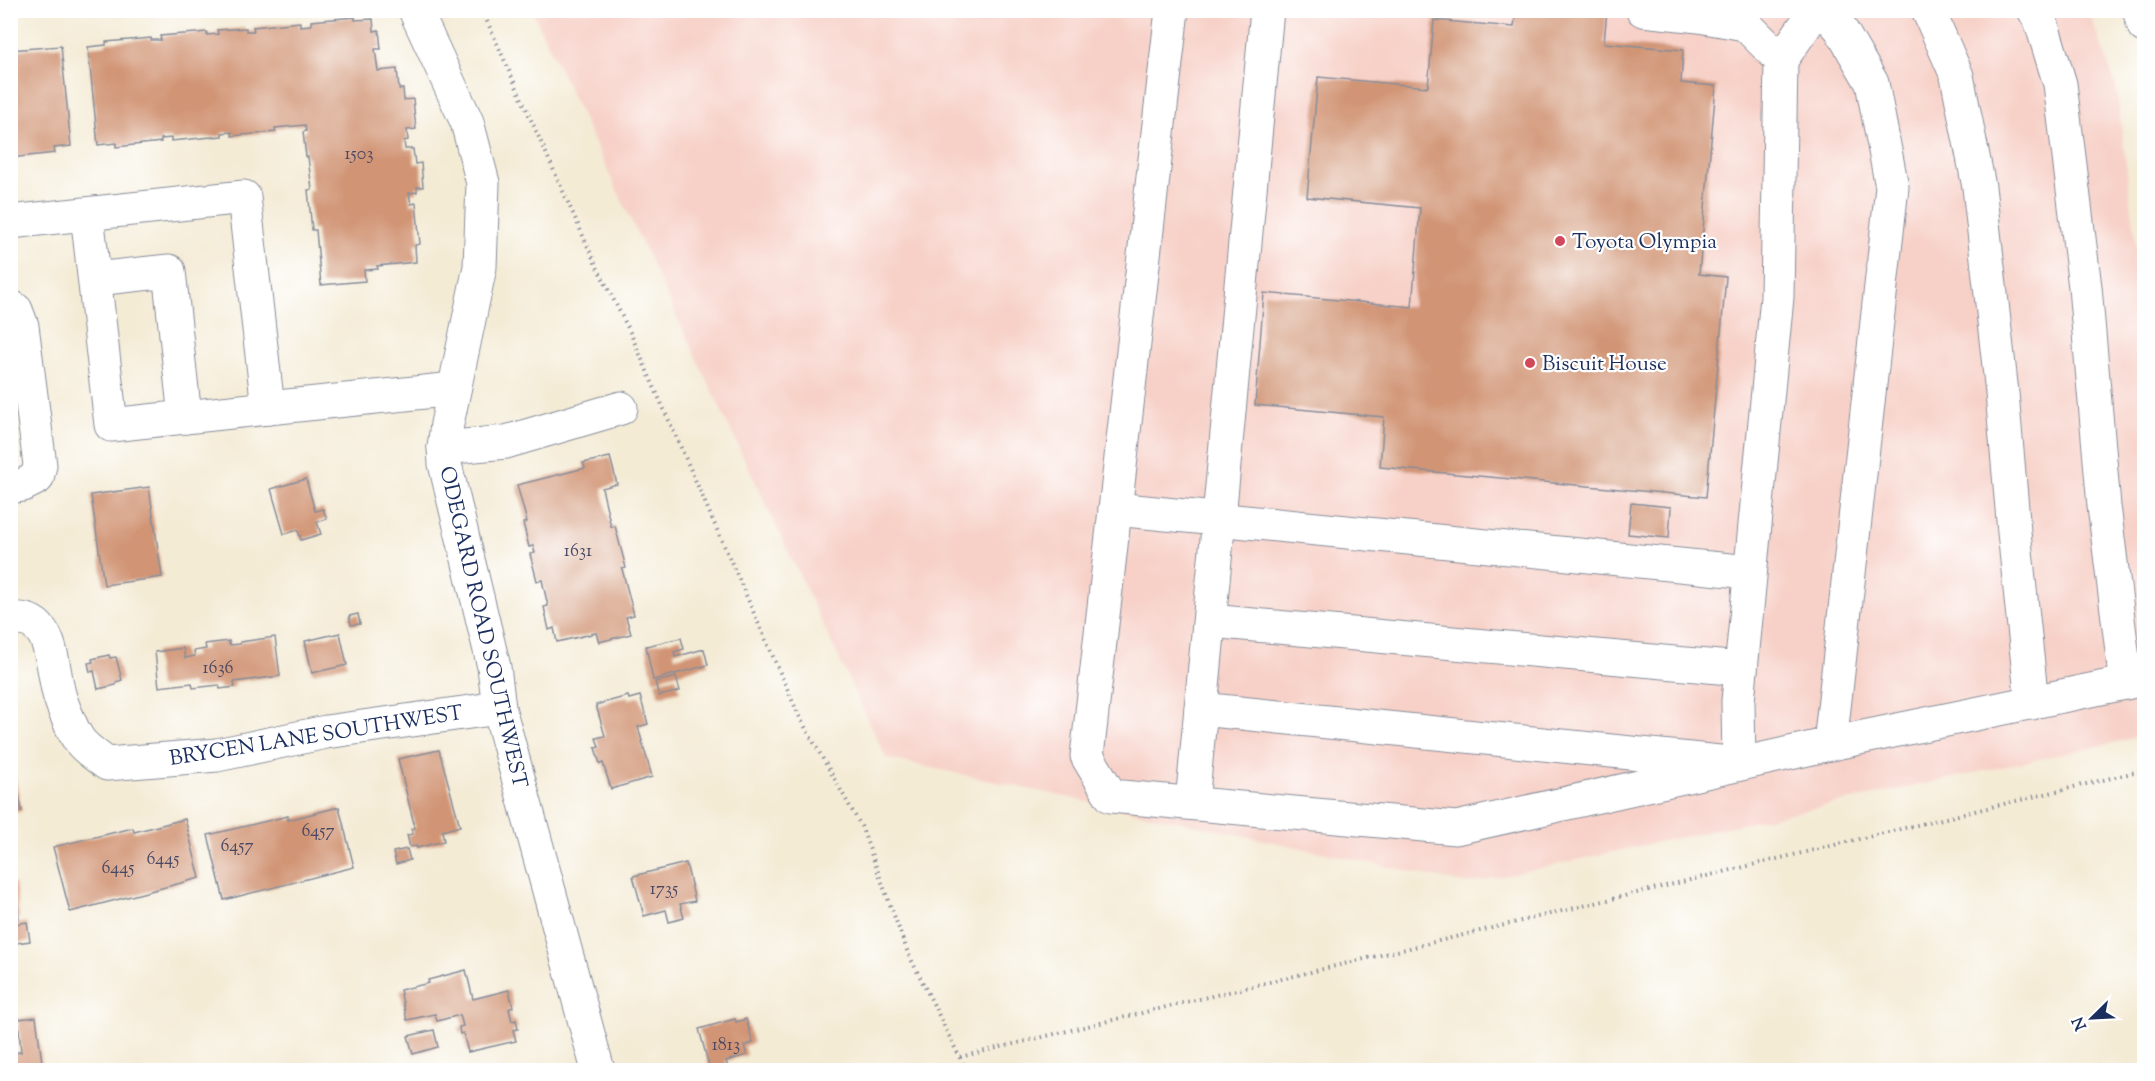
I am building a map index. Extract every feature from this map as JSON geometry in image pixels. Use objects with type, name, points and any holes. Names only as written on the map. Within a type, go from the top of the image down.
[{"type":"street","name":"ODEGARD ROAD SOUTHWEST","points":[[415,10],[467,122],[483,183],[480,267],[453,389],[444,448],[445,464],[494,667],[499,708],[598,1071]]},
{"type":"street","points":[[1172,10],[1087,756],[1112,796],[1456,828],[1830,744],[2135,681],[2104,506],[2085,287],[2060,84],[2041,22],[2034,10]]},
{"type":"street","points":[[1192,804],[1267,10]]},
{"type":"street","points":[[1643,10],[1745,24],[1781,60]]},
{"type":"street","points":[[1928,10],[1957,76],[1979,188],[2002,393],[2032,703]]},
{"type":"street","points":[[2139,10],[2145,26]]},
{"type":"street","points":[[1739,764],[1738,701],[1777,297],[1781,60],[1826,12],[1840,28],[1872,83],[1892,187],[1830,744]]},
{"type":"street","points":[[10,222],[244,197],[268,408]]},
{"type":"street","points":[[87,214],[111,425],[453,389]]},
{"type":"street","points":[[94,279],[169,271],[185,417]]},
{"type":"street","points":[[10,306],[16,310],[22,326],[40,465],[37,478],[23,485],[10,487]]},
{"type":"street","points":[[444,448],[506,442],[621,408]]},
{"type":"street","points":[[1115,509],[1750,572]]},
{"type":"street","name":"BRYCEN LANE SOUTHWEST","points":[[10,619],[21,618],[38,625],[51,647],[59,695],[79,741],[107,764],[217,755],[326,732],[499,708]]},
{"type":"street","points":[[1210,621],[1741,669]]},
{"type":"street","points":[[1201,709],[1739,764]]},
{"type":"path","points":[[482,10],[596,265],[629,330],[801,720],[861,826],[908,953],[966,1071]]},
{"type":"path","points":[[960,1057],[2145,770]]},
{"type":"shaded area","points":[[532,11],[2089,11],[2116,86],[2144,301],[2144,736],[1467,884],[886,758]]},
{"type":"building","name":"Toyota Olympia","points":[[1516,10],[1607,10],[1604,43],[1683,50],[1681,83],[1716,86],[1699,274],[1726,277],[1706,497],[1380,467],[1384,417],[1255,405],[1264,293],[1412,307],[1420,208],[1307,197],[1318,77],[1428,87],[1434,20],[1514,27]]},
{"type":"building","points":[[355,17],[355,20],[373,19],[374,31],[379,30],[381,49],[375,49],[378,71],[397,69],[399,89],[403,89],[404,100],[413,99],[416,129],[407,130],[408,140],[404,141],[405,149],[413,149],[415,164],[421,163],[423,187],[417,187],[417,192],[409,193],[411,204],[416,203],[420,244],[415,245],[416,262],[377,266],[378,269],[364,270],[365,281],[321,285],[316,230],[312,230],[308,190],[312,190],[303,132],[306,131],[305,125],[275,128],[276,132],[232,136],[232,132],[222,133],[222,136],[171,141],[171,138],[161,139],[161,142],[116,147],[116,143],[98,145],[88,47],[106,45],[106,42],[151,38],[151,40],[161,40],[160,36],[207,32],[207,35],[218,34],[217,30],[246,28],[246,31],[254,31],[253,27],[300,22],[300,26],[311,25],[311,21]]},
{"type":"building","points":[[61,46],[71,146],[54,148],[55,153],[10,158],[10,50]]},
{"type":"building","points":[[610,457],[617,484],[602,488],[611,527],[615,526],[626,568],[622,569],[634,615],[626,617],[631,634],[599,642],[596,633],[557,642],[554,628],[549,630],[544,607],[548,606],[542,580],[537,581],[530,554],[535,553],[533,546],[529,547],[523,523],[527,522],[517,485],[585,468],[583,463]]},
{"type":"building","points":[[306,479],[315,511],[323,509],[327,519],[317,522],[321,534],[301,540],[298,530],[284,534],[271,489]]},
{"type":"building","points":[[149,487],[162,577],[104,585],[91,495]]},
{"type":"building","points":[[1631,503],[1671,507],[1669,538],[1628,534]]},
{"type":"building","points":[[358,614],[360,624],[351,625],[349,616]]},
{"type":"building","points":[[340,633],[347,665],[312,673],[305,641]]},
{"type":"building","points":[[275,637],[280,676],[234,682],[235,687],[220,689],[219,685],[193,688],[192,683],[159,687],[155,652],[183,648],[185,658],[195,656],[194,651],[206,649],[205,644],[229,641],[229,645],[240,644],[240,642]]},
{"type":"building","points":[[681,638],[684,649],[674,652],[675,657],[704,649],[708,665],[653,680],[646,646]]},
{"type":"building","points":[[109,655],[110,658],[116,657],[122,680],[116,682],[116,685],[98,689],[94,671],[90,672],[88,663],[93,662],[92,659]]},
{"type":"building","points":[[676,677],[680,691],[659,696],[655,682]]},
{"type":"building","points":[[628,696],[629,699],[640,696],[648,724],[638,727],[652,777],[611,789],[603,763],[600,764],[595,748],[599,747],[596,738],[605,736],[596,705]]},
{"type":"building","points":[[439,750],[460,826],[442,831],[444,841],[417,848],[416,846],[410,847],[407,835],[413,834],[411,829],[415,828],[398,759]]},
{"type":"building","points":[[10,751],[22,811],[10,813]]},
{"type":"building","points":[[339,807],[354,867],[224,900],[208,835],[288,816],[288,820]]},
{"type":"building","points":[[185,819],[200,878],[70,912],[53,847],[133,828],[134,832]]},
{"type":"building","points":[[407,849],[410,860],[396,864],[393,852]]},
{"type":"building","points":[[686,863],[695,901],[680,904],[684,918],[669,922],[666,910],[644,916],[633,876]]},
{"type":"building","points":[[15,883],[19,918],[10,919],[10,884]]},
{"type":"building","points":[[27,922],[30,941],[10,944],[10,925]]},
{"type":"building","points":[[466,970],[473,999],[509,990],[513,1007],[509,1009],[512,1021],[516,1020],[518,1029],[513,1030],[516,1041],[468,1052],[463,1033],[460,1034],[459,1027],[463,1026],[460,1015],[437,1021],[435,1014],[407,1020],[400,990]]},
{"type":"building","points":[[36,1017],[43,1070],[13,1070],[11,1053],[21,1052],[18,1019]]},
{"type":"building","points":[[735,1019],[736,1022],[746,1019],[753,1043],[744,1046],[747,1055],[726,1061],[729,1070],[694,1070],[709,1066],[699,1029]]},
{"type":"building","points":[[434,1030],[438,1047],[413,1054],[408,1036]]},
{"type":"place","name":"Toyota Olympia","points":[[1560,241]]},
{"type":"place","name":"Biscuit House","points":[[1530,363]]}]
